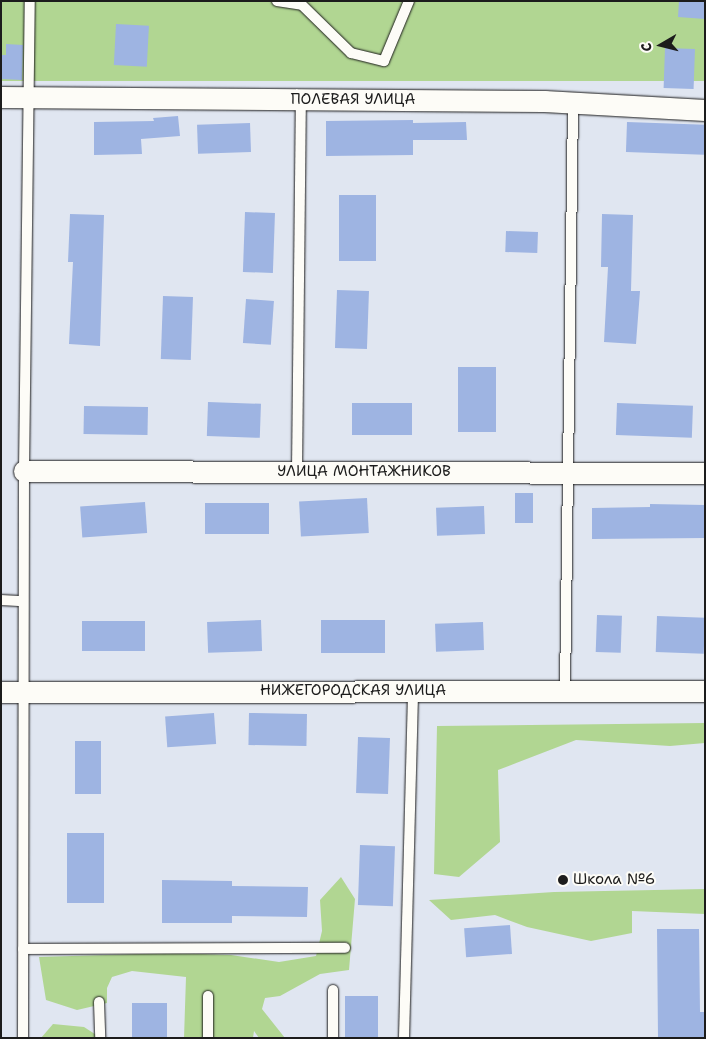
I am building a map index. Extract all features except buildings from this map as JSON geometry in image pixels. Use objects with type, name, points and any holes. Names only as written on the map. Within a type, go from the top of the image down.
[{"type":"street","name":"ПОЛЕВАЯ УЛИЦА","points":[[1,98],[573,103],[705,110]]},
{"type":"street","name":"УЛИЦА МОНТАЖНИКОВ","points":[[24,471],[705,473]]},
{"type":"street","name":"НИЖЕГОРОДСКАЯ УЛИЦА","points":[[1,692],[705,690]]},
{"type":"lane","points":[[23,1038],[23,601],[27,98],[30,1]]},
{"type":"lane","points":[[277,1],[302,4],[351,53],[384,61],[409,1]]},
{"type":"lane","points":[[297,471],[301,100]]},
{"type":"lane","points":[[565,691],[566,473],[573,103]]},
{"type":"lane","points":[[1,600],[23,601]]},
{"type":"lane","points":[[404,1038],[413,691]]},
{"type":"lane","points":[[23,949],[345,948]]},
{"type":"lane","points":[[333,990],[333,1038]]},
{"type":"lane","points":[[208,996],[208,1038]]},
{"type":"lane","points":[[100,1002],[100,1038]]},
{"type":"green space","points":[[1,1],[705,1],[705,81],[1,81]]},
{"type":"green space","points":[[705,723],[705,743],[670,746],[576,740],[498,770],[500,842],[459,877],[434,874],[437,726]]},
{"type":"green space","points":[[341,877],[355,899],[349,970],[320,974],[280,996],[265,998],[262,1009],[285,1038],[259,1038],[254,1031],[253,1038],[184,1038],[186,977],[132,971],[112,977],[107,988],[107,1003],[77,1010],[46,1000],[39,957],[173,953],[231,955],[279,962],[316,956],[322,931],[320,900]]},
{"type":"green space","points":[[705,889],[705,914],[632,911],[632,933],[591,941],[527,927],[495,915],[451,920],[429,900],[554,892]]},
{"type":"green space","points":[[53,1024],[84,1027],[101,1038],[41,1038]]},
{"type":"place","name":"Школа №6","points":[[563,880]]}]
